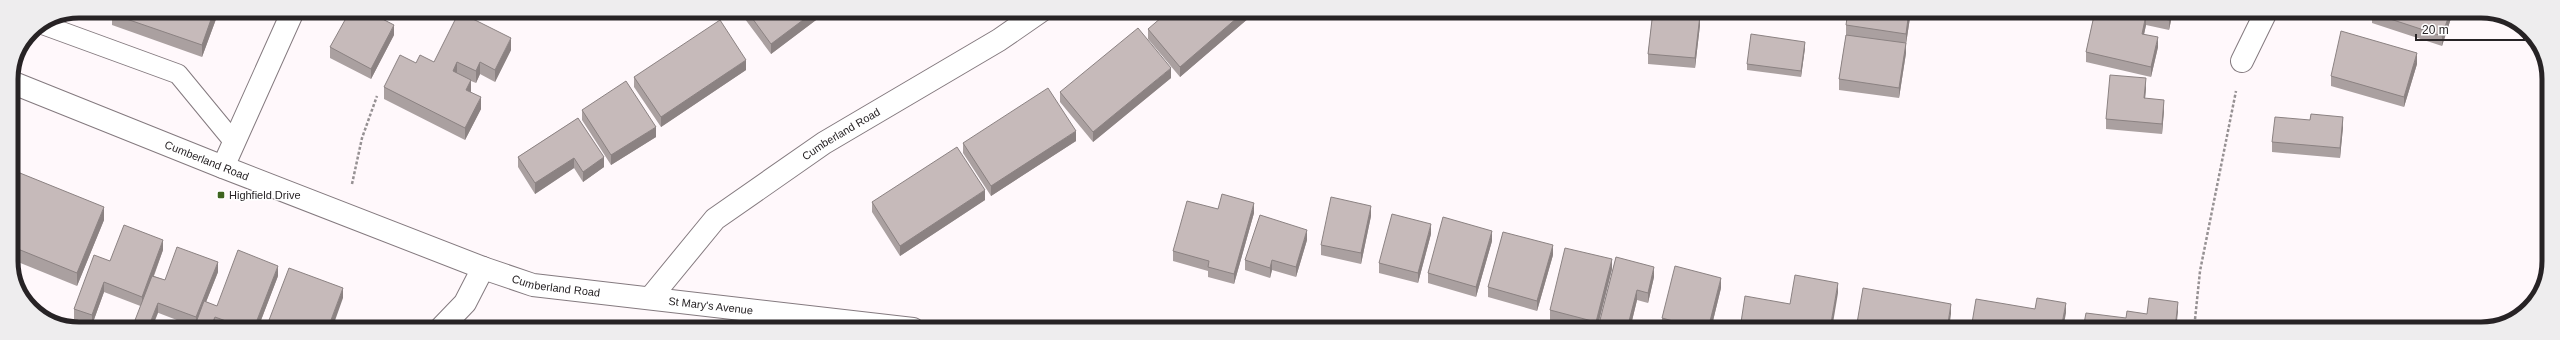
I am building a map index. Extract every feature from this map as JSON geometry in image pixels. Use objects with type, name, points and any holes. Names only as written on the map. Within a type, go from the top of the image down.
[{"type":"street","points":[[223,167],[290,18]]},
{"type":"street","name":"Cumberland Road","points":[[18,85],[223,167],[483,268],[534,285],[651,297],[715,219],[824,143],[999,40],[1031,18]]},
{"type":"street","points":[[2242,61],[2263,18]]},
{"type":"street","points":[[446,322],[465,303],[483,268]]},
{"type":"street","name":"St Mary's Avenue","points":[[651,297],[856,322]]},
{"type":"lane","points":[[48,27],[178,74],[234,142]]},
{"type":"path","points":[[2195,322],[2200,271],[2242,61]]},
{"type":"path","points":[[344,214],[362,138],[377,96]]},
{"type":"building","points":[[124,18],[212,18],[202,45]]},
{"type":"building","points":[[346,18],[380,18],[394,25],[371,69],[330,47]]},
{"type":"building","points":[[456,18],[471,18],[511,38],[495,70],[480,62],[476,71],[457,62],[453,71],[471,80],[466,90],[481,97],[465,128],[384,87],[400,55],[416,63],[420,55],[434,62]]},
{"type":"building","points":[[752,18],[806,18],[771,44]]},
{"type":"building","points":[[1161,18],[1237,18],[1180,67],[1148,29]]},
{"type":"building","points":[[1652,18],[1700,18],[1695,58],[1648,54]]},
{"type":"building","points":[[1847,18],[1908,18],[1906,34],[1846,25]]},
{"type":"building","points":[[2093,18],[2145,18],[2142,34],[2158,37],[2151,67],[2086,52]]},
{"type":"building","points":[[2387,18],[2448,18],[2442,36]]},
{"type":"building","points":[[720,20],[746,60],[661,117],[634,77]]},
{"type":"building","points":[[1138,28],[1171,68],[1093,132],[1060,92]]},
{"type":"building","points":[[2341,31],[2417,53],[2404,97],[2331,76]]},
{"type":"building","points":[[1751,34],[1805,42],[1801,71],[1747,64]]},
{"type":"building","points":[[1846,35],[1906,43],[1899,88],[1839,79]]},
{"type":"building","points":[[2110,75],[2146,78],[2144,98],[2164,100],[2162,124],[2106,119]]},
{"type":"building","points":[[626,81],[656,127],[611,155],[582,110]]},
{"type":"building","points":[[1048,88],[1076,131],[991,186],[963,143]]},
{"type":"building","points":[[2311,114],[2343,117],[2340,148],[2272,142],[2275,117],[2310,120]]},
{"type":"building","points":[[578,118],[604,157],[583,172],[574,158],[535,183],[518,157]]},
{"type":"building","points":[[957,147],[985,190],[900,246],[872,202]]},
{"type":"building","points":[[18,172],[104,207],[77,273],[18,249]]},
{"type":"building","points":[[1222,194],[1254,203],[1234,274],[1208,267],[1209,261],[1173,251],[1187,201],[1218,209]]},
{"type":"building","points":[[1331,197],[1371,206],[1361,253],[1321,245]]},
{"type":"building","points":[[1392,214],[1431,224],[1418,273],[1379,263]]},
{"type":"building","points":[[1260,215],[1307,230],[1296,267],[1272,260],[1270,268],[1245,260]]},
{"type":"building","points":[[1443,217],[1492,231],[1476,287],[1428,273]]},
{"type":"building","points":[[124,225],[163,240],[142,297],[104,282],[92,315],[74,309],[94,255],[110,261]]},
{"type":"building","points":[[1503,232],[1553,245],[1537,301],[1488,287]]},
{"type":"building","points":[[177,247],[218,262],[196,317],[158,303],[150,322],[134,322],[152,276],[165,280]]},
{"type":"building","points":[[1565,248],[1612,259],[1596,322],[1550,310]]},
{"type":"building","points":[[238,250],[278,266],[256,322],[229,322],[215,317],[213,322],[196,322],[204,301],[217,306]]},
{"type":"building","points":[[1616,257],[1654,267],[1648,293],[1637,290],[1629,322],[1600,322]]},
{"type":"building","points":[[1675,266],[1721,278],[1710,322],[1677,322],[1662,318]]},
{"type":"building","points":[[289,268],[343,288],[330,322],[268,322]]},
{"type":"building","points":[[1795,275],[1838,283],[1831,322],[1741,322],[1745,296],[1790,304]]},
{"type":"building","points":[[1863,288],[1951,304],[1948,322],[1857,322]]},
{"type":"building","points":[[2037,298],[2066,303],[2062,322],[1972,322],[1976,299],[2035,309]]},
{"type":"building","points":[[2149,298],[2178,302],[2176,322],[2084,322],[2086,313],[2126,318],[2127,311],[2147,314]]},
{"type":"place","name":"Highfield Drive","points":[[221,195]]}]
